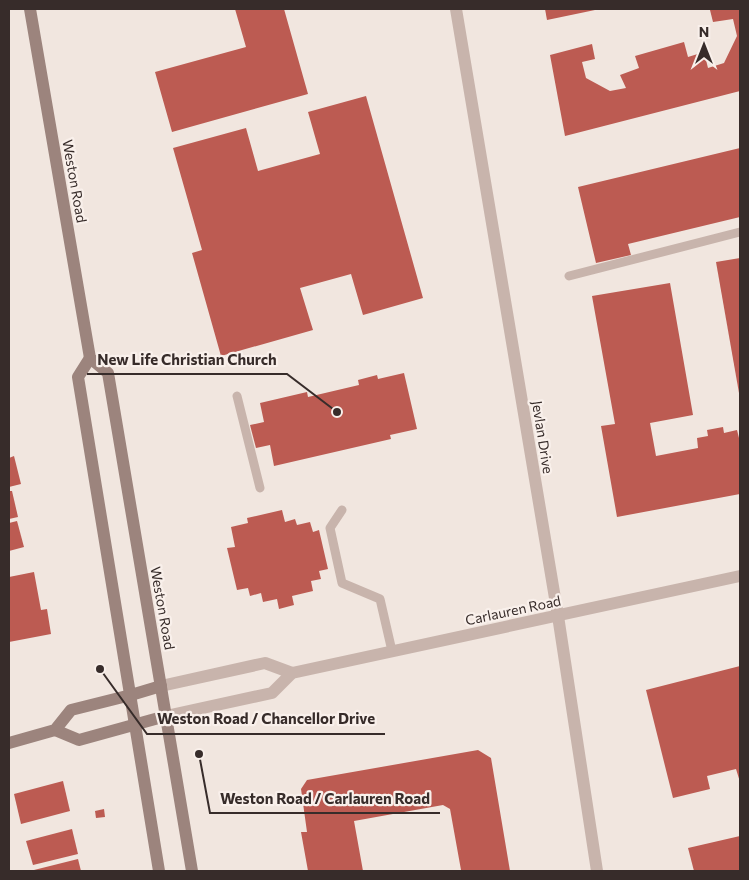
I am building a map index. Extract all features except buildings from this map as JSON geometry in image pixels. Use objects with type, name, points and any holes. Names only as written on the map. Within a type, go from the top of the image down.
[{"type":"main road","name":"Weston Road","points":[[30,9],[90,358],[108,373],[192,871]]},
{"type":"main road","points":[[90,358],[78,378],[159,871]]},
{"type":"main road","points":[[9,743],[55,730],[71,710],[131,696],[161,686]]},
{"type":"main road","points":[[55,730],[78,740],[166,716]]},
{"type":"street","name":"Jevlan Drive","points":[[456,9],[558,616],[597,871]]},
{"type":"street","name":"Carlauren Road","points":[[292,673],[740,576]]},
{"type":"street","points":[[161,686],[265,663],[292,673],[272,693],[166,716]]},
{"type":"lane","points":[[569,276],[740,232]]},
{"type":"lane","points":[[237,396],[260,488]]},
{"type":"lane","points":[[342,510],[330,528],[342,583],[380,599],[392,651]]},
{"type":"place","name":"New Life Christian Church","points":[[337,412]]},
{"type":"place","name":"Weston Road / Chancellor Drive","points":[[100,669]]},
{"type":"place","name":"Weston Road / Carlauren Road","points":[[199,754]]}]
